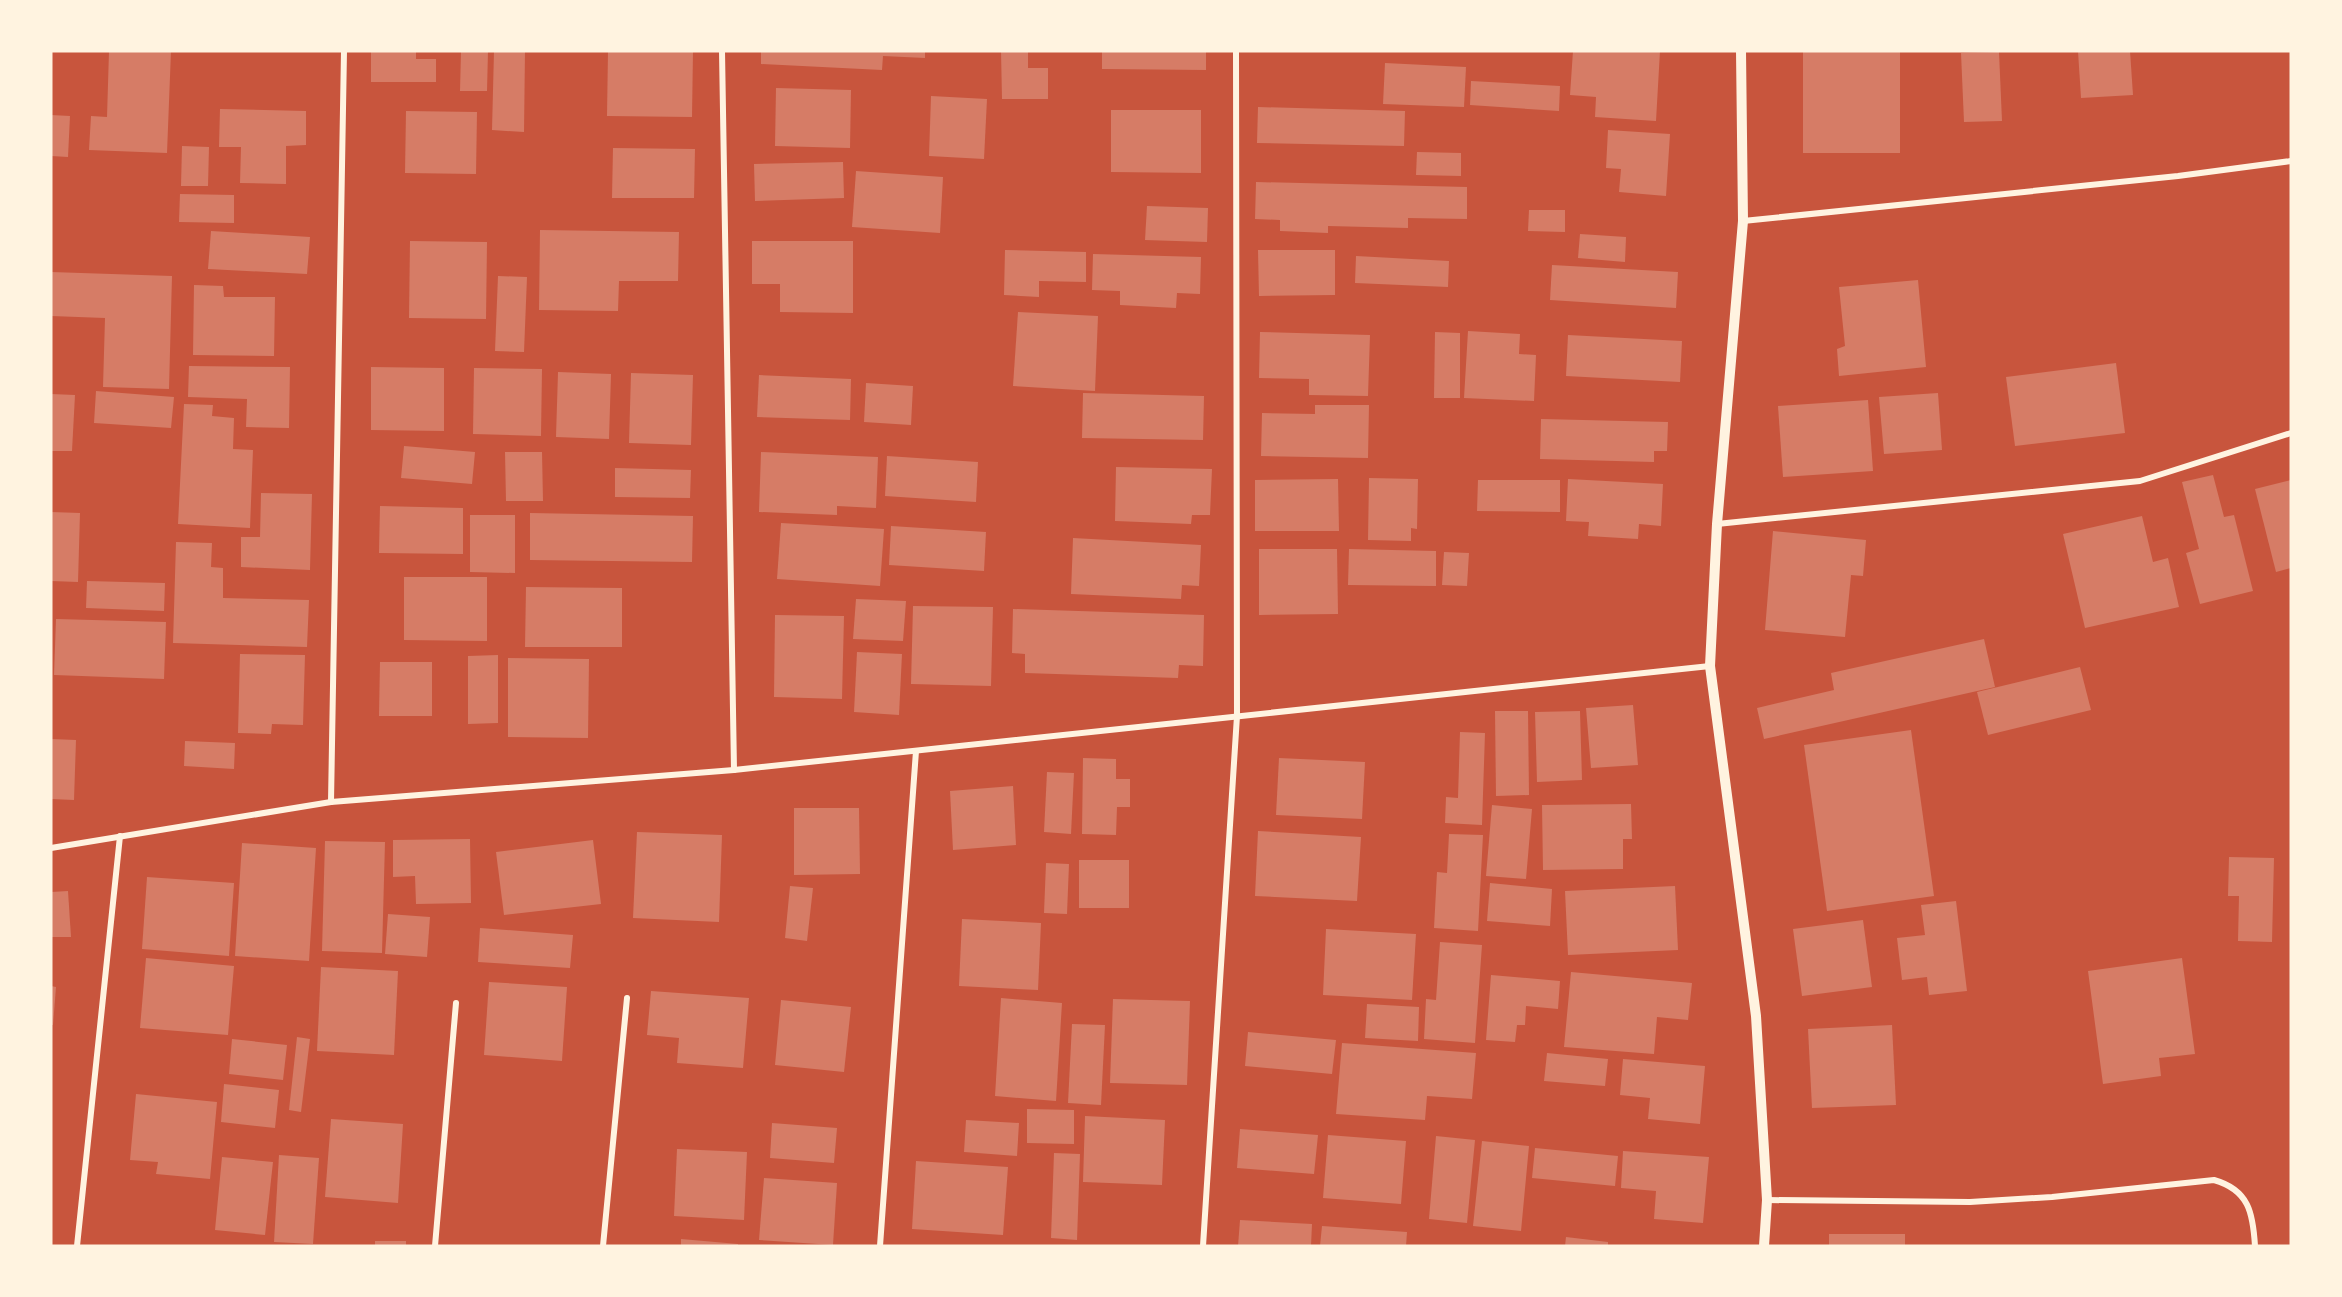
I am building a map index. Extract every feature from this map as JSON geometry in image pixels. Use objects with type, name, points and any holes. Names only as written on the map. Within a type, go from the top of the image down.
[{"type":"street","points":[[331,802],[344,51]]},
{"type":"street","points":[[722,51],[734,770]]},
{"type":"street","points":[[1203,1246],[1237,716],[1236,51]]},
{"type":"street","points":[[1742,51],[1743,221],[1717,524],[1710,666],[1756,1016],[1767,1200],[1764,1246]]},
{"type":"street","points":[[1743,221],[2167,177],[2291,161]]},
{"type":"street","points":[[1717,524],[2140,482],[2291,433]]},
{"type":"street","points":[[51,848],[331,802],[734,770],[1710,666]]},
{"type":"street","points":[[880,1246],[916,751]]},
{"type":"street","points":[[77,1246],[120,836]]},
{"type":"street","points":[[603,1246],[627,998]]},
{"type":"street","points":[[435,1246],[456,1003]]},
{"type":"street","points":[[1767,1200],[1970,1202],[2052,1197],[2214,1180],[2229,1184],[2244,1198],[2253,1221],[2255,1246]]},
{"type":"building","points":[[109,51],[171,51],[167,153],[89,150],[91,116],[107,117]]},
{"type":"building","points":[[371,51],[416,51],[416,59],[436,59],[436,82],[371,82]]},
{"type":"building","points":[[461,51],[488,51],[487,91],[460,91]]},
{"type":"building","points":[[494,51],[525,51],[524,132],[492,130]]},
{"type":"building","points":[[608,51],[693,51],[692,117],[607,116]]},
{"type":"building","points":[[761,51],[925,51],[925,58],[883,56],[882,70],[761,64]]},
{"type":"building","points":[[1001,51],[1028,51],[1028,68],[1048,68],[1048,99],[1002,99]]},
{"type":"building","points":[[1102,51],[1206,51],[1206,70],[1102,69]]},
{"type":"building","points":[[1573,51],[1660,51],[1656,121],[1595,117],[1596,97],[1570,95]]},
{"type":"building","points":[[1803,51],[1900,51],[1900,153],[1803,153]]},
{"type":"building","points":[[2078,51],[2130,51],[2133,95],[2081,98]]},
{"type":"building","points":[[1999,52],[2002,121],[1964,122],[1961,53]]},
{"type":"building","points":[[1385,63],[1466,67],[1464,107],[1383,104]]},
{"type":"building","points":[[1471,81],[1560,86],[1559,111],[1470,105]]},
{"type":"building","points":[[776,88],[851,90],[850,148],[775,146]]},
{"type":"building","points":[[931,96],[987,99],[984,159],[929,156]]},
{"type":"building","points":[[1258,107],[1405,111],[1404,146],[1257,143]]},
{"type":"building","points":[[220,109],[306,111],[306,145],[286,146],[286,184],[240,183],[241,147],[219,147]]},
{"type":"building","points":[[1111,110],[1201,110],[1201,173],[1111,172]]},
{"type":"building","points":[[406,111],[477,112],[476,174],[405,173]]},
{"type":"building","points":[[51,115],[70,116],[68,157],[51,156]]},
{"type":"building","points":[[1608,130],[1670,134],[1666,196],[1619,192],[1621,169],[1606,168]]},
{"type":"building","points":[[182,146],[209,147],[208,186],[181,186]]},
{"type":"building","points":[[613,148],[695,149],[694,198],[612,198]]},
{"type":"building","points":[[1417,152],[1461,153],[1461,176],[1416,175]]},
{"type":"building","points":[[843,162],[844,198],[755,201],[754,164]]},
{"type":"building","points":[[856,171],[943,177],[940,233],[852,227]]},
{"type":"building","points":[[1256,182],[1467,187],[1467,219],[1408,218],[1408,228],[1328,226],[1328,233],[1280,231],[1280,220],[1255,219]]},
{"type":"building","points":[[180,194],[234,195],[234,223],[179,222]]},
{"type":"building","points":[[1147,206],[1208,208],[1207,242],[1145,240]]},
{"type":"building","points":[[1529,210],[1565,210],[1565,232],[1528,231]]},
{"type":"building","points":[[540,230],[679,232],[678,281],[619,281],[618,311],[539,310]]},
{"type":"building","points":[[211,231],[310,237],[307,274],[208,269]]},
{"type":"building","points":[[1580,234],[1626,237],[1625,262],[1578,258]]},
{"type":"building","points":[[410,241],[487,242],[486,319],[409,318]]},
{"type":"building","points":[[752,241],[853,241],[853,313],[780,312],[780,284],[752,284]]},
{"type":"building","points":[[1005,250],[1086,252],[1086,282],[1039,281],[1039,297],[1004,295]]},
{"type":"building","points":[[1258,250],[1335,250],[1335,295],[1259,296]]},
{"type":"building","points":[[1093,254],[1201,257],[1200,294],[1177,293],[1176,308],[1120,305],[1120,291],[1092,290]]},
{"type":"building","points":[[1356,256],[1449,261],[1448,287],[1355,283]]},
{"type":"building","points":[[1552,265],[1678,272],[1676,308],[1550,300]]},
{"type":"building","points":[[51,272],[172,276],[169,389],[103,387],[105,318],[51,316]]},
{"type":"building","points":[[498,276],[527,277],[524,352],[495,351]]},
{"type":"building","points":[[1918,280],[1926,367],[1839,376],[1837,349],[1845,346],[1839,287]]},
{"type":"building","points":[[194,285],[223,286],[224,297],[275,297],[274,356],[193,355]]},
{"type":"building","points":[[1018,312],[1098,316],[1095,391],[1013,386]]},
{"type":"building","points":[[1468,331],[1520,334],[1519,354],[1536,355],[1534,401],[1464,398]]},
{"type":"building","points":[[1260,332],[1370,335],[1368,396],[1309,395],[1309,379],[1259,378]]},
{"type":"building","points":[[1435,332],[1460,333],[1460,398],[1434,398]]},
{"type":"building","points":[[1568,335],[1682,341],[1680,382],[1566,376]]},
{"type":"building","points":[[2116,363],[2125,433],[2015,446],[2006,377]]},
{"type":"building","points":[[189,366],[290,367],[289,428],[246,427],[247,399],[188,397]]},
{"type":"building","points":[[371,367],[444,368],[444,431],[371,430]]},
{"type":"building","points":[[474,368],[542,369],[541,436],[473,434]]},
{"type":"building","points":[[558,372],[611,374],[609,439],[556,437]]},
{"type":"building","points":[[631,373],[693,375],[691,445],[629,443]]},
{"type":"building","points":[[759,375],[851,379],[850,420],[757,417]]},
{"type":"building","points":[[866,383],[913,386],[911,425],[864,422]]},
{"type":"building","points":[[96,391],[174,397],[171,428],[94,423]]},
{"type":"building","points":[[1083,393],[1204,396],[1203,440],[1082,438]]},
{"type":"building","points":[[1938,393],[1942,450],[1884,454],[1879,397]]},
{"type":"building","points":[[51,394],[75,395],[72,451],[51,451]]},
{"type":"building","points":[[1868,400],[1873,471],[1783,477],[1778,406]]},
{"type":"building","points":[[184,404],[213,405],[212,416],[234,418],[233,449],[253,450],[250,528],[178,524]]},
{"type":"building","points":[[1315,405],[1369,405],[1368,458],[1261,456],[1262,413],[1315,414]]},
{"type":"building","points":[[1541,419],[1668,422],[1667,451],[1654,451],[1654,462],[1540,459]]},
{"type":"building","points":[[404,446],[475,452],[472,484],[401,478]]},
{"type":"building","points":[[505,452],[542,452],[543,501],[506,501]]},
{"type":"building","points":[[761,452],[878,457],[876,508],[837,506],[837,515],[759,512]]},
{"type":"building","points":[[887,456],[978,462],[976,502],[885,496]]},
{"type":"building","points":[[1116,467],[1212,469],[1210,515],[1192,515],[1191,524],[1115,521]]},
{"type":"building","points":[[615,468],[691,470],[690,498],[615,497]]},
{"type":"building","points":[[2213,475],[2224,517],[2234,515],[2253,591],[2200,604],[2186,553],[2199,549],[2182,482]]},
{"type":"building","points":[[1369,478],[1418,479],[1417,529],[1411,528],[1411,541],[1368,540]]},
{"type":"building","points":[[1338,479],[1339,531],[1255,531],[1255,480]]},
{"type":"building","points":[[1568,479],[1663,484],[1661,526],[1639,524],[1638,539],[1588,536],[1589,522],[1566,521]]},
{"type":"building","points":[[1478,480],[1560,480],[1560,512],[1477,511]]},
{"type":"building","points":[[2291,480],[2291,568],[2276,572],[2255,489]]},
{"type":"building","points":[[261,493],[312,494],[310,570],[241,567],[241,537],[260,537]]},
{"type":"building","points":[[380,506],[463,508],[463,554],[379,553]]},
{"type":"building","points":[[51,512],[80,513],[78,582],[51,581]]},
{"type":"building","points":[[530,513],[693,516],[692,562],[530,560]]},
{"type":"building","points":[[470,515],[515,515],[515,573],[470,572]]},
{"type":"building","points":[[2142,516],[2153,562],[2168,558],[2179,607],[2085,628],[2063,534]]},
{"type":"building","points":[[781,523],[884,529],[880,586],[777,579]]},
{"type":"building","points":[[891,526],[986,532],[984,571],[889,565]]},
{"type":"building","points":[[1773,531],[1866,540],[1863,576],[1851,575],[1845,637],[1765,630]]},
{"type":"building","points":[[1073,538],[1201,545],[1199,586],[1182,585],[1181,599],[1071,594]]},
{"type":"building","points":[[176,542],[212,543],[211,567],[223,568],[223,598],[309,600],[307,647],[173,643]]},
{"type":"building","points":[[1259,549],[1337,549],[1338,614],[1259,615]]},
{"type":"building","points":[[1349,549],[1436,551],[1436,586],[1348,585]]},
{"type":"building","points":[[1444,552],[1469,553],[1467,586],[1442,585]]},
{"type":"building","points":[[404,577],[487,577],[487,641],[404,640]]},
{"type":"building","points":[[87,581],[165,583],[164,611],[86,608]]},
{"type":"building","points":[[526,587],[622,588],[622,647],[525,647]]},
{"type":"building","points":[[856,599],[906,601],[903,641],[853,639]]},
{"type":"building","points":[[913,606],[993,607],[991,686],[911,684]]},
{"type":"building","points":[[1013,609],[1204,615],[1203,666],[1179,665],[1178,678],[1025,673],[1025,654],[1012,653]]},
{"type":"building","points":[[775,615],[844,616],[842,699],[774,697]]},
{"type":"building","points":[[56,619],[166,622],[164,679],[54,675]]},
{"type":"building","points":[[1984,639],[1995,687],[1764,739],[1757,708],[1834,690],[1831,673]]},
{"type":"building","points":[[857,652],[902,654],[899,715],[854,712]]},
{"type":"building","points":[[240,654],[305,655],[303,725],[272,724],[271,734],[238,733]]},
{"type":"building","points":[[498,655],[498,723],[468,724],[468,656]]},
{"type":"building","points":[[508,658],[589,659],[588,738],[508,737]]},
{"type":"building","points":[[380,662],[432,662],[432,716],[379,716]]},
{"type":"building","points":[[2080,667],[2091,710],[1988,735],[1977,692]]},
{"type":"building","points":[[1633,705],[1638,765],[1591,768],[1586,708]]},
{"type":"building","points":[[1495,711],[1528,711],[1529,795],[1496,796]]},
{"type":"building","points":[[1580,711],[1582,780],[1537,782],[1535,712]]},
{"type":"building","points":[[1911,730],[1934,896],[1827,911],[1804,745]]},
{"type":"building","points":[[1460,732],[1485,733],[1482,825],[1445,823],[1446,797],[1458,798]]},
{"type":"building","points":[[51,739],[76,740],[74,800],[51,799]]},
{"type":"building","points":[[185,741],[235,743],[234,769],[184,766]]},
{"type":"building","points":[[1083,758],[1116,759],[1116,779],[1130,779],[1130,807],[1117,807],[1116,835],[1082,834]]},
{"type":"building","points":[[1279,758],[1365,762],[1362,819],[1276,815]]},
{"type":"building","points":[[1047,772],[1074,773],[1071,834],[1044,832]]},
{"type":"building","points":[[1013,786],[1016,845],[953,850],[950,791]]},
{"type":"building","points":[[1631,804],[1632,839],[1623,839],[1623,869],[1543,870],[1542,805]]},
{"type":"building","points":[[1492,805],[1532,809],[1526,879],[1486,876]]},
{"type":"building","points":[[794,808],[859,808],[860,874],[794,875]]},
{"type":"building","points":[[1258,831],[1361,837],[1357,901],[1255,896]]},
{"type":"building","points":[[637,832],[722,835],[719,922],[633,918]]},
{"type":"building","points":[[1449,834],[1483,835],[1478,931],[1434,928],[1437,872],[1447,873]]},
{"type":"building","points":[[470,839],[471,903],[416,904],[415,876],[393,877],[393,840]]},
{"type":"building","points":[[593,840],[601,904],[504,915],[496,852]]},
{"type":"building","points":[[325,841],[385,842],[382,953],[322,951]]},
{"type":"building","points":[[242,843],[316,848],[309,961],[235,956]]},
{"type":"building","points":[[2229,857],[2274,858],[2272,942],[2238,941],[2239,896],[2228,896]]},
{"type":"building","points":[[1079,860],[1129,860],[1129,908],[1079,908]]},
{"type":"building","points":[[1046,863],[1069,864],[1067,914],[1044,913]]},
{"type":"building","points":[[147,877],[234,883],[229,956],[142,949]]},
{"type":"building","points":[[1490,883],[1552,889],[1550,926],[1487,921]]},
{"type":"building","points":[[790,886],[813,888],[807,941],[785,938]]},
{"type":"building","points":[[1675,886],[1678,950],[1568,955],[1565,891]]},
{"type":"building","points":[[68,891],[71,937],[51,937],[51,892]]},
{"type":"building","points":[[1956,901],[1967,991],[1929,995],[1927,977],[1902,980],[1897,938],[1925,935],[1921,905]]},
{"type":"building","points":[[388,914],[430,917],[427,957],[385,954]]},
{"type":"building","points":[[962,919],[1041,923],[1038,990],[959,986]]},
{"type":"building","points":[[1863,920],[1872,987],[1802,996],[1793,929]]},
{"type":"building","points":[[480,928],[573,935],[570,968],[478,962]]},
{"type":"building","points":[[1326,929],[1416,934],[1412,1000],[1323,995]]},
{"type":"building","points":[[1440,942],[1482,945],[1475,1043],[1424,1039],[1426,999],[1436,1000]]},
{"type":"building","points":[[146,958],[234,966],[228,1035],[140,1028]]},
{"type":"building","points":[[2182,958],[2195,1054],[2159,1058],[2161,1076],[2103,1084],[2088,971]]},
{"type":"building","points":[[321,967],[398,971],[394,1055],[317,1051]]},
{"type":"building","points":[[1571,972],[1692,983],[1688,1020],[1657,1017],[1654,1054],[1564,1047]]},
{"type":"building","points":[[1491,975],[1560,981],[1558,1009],[1526,1006],[1525,1025],[1517,1025],[1515,1042],[1486,1040]]},
{"type":"building","points":[[489,982],[567,987],[562,1061],[484,1055]]},
{"type":"building","points":[[51,986],[56,987],[53,1025],[51,1025]]},
{"type":"building","points":[[651,991],[749,998],[743,1068],[677,1063],[679,1038],[647,1035]]},
{"type":"building","points":[[1001,998],[1062,1003],[1056,1101],[995,1096]]},
{"type":"building","points":[[1113,999],[1190,1001],[1187,1085],[1110,1083]]},
{"type":"building","points":[[781,1000],[851,1007],[844,1072],[775,1065]]},
{"type":"building","points":[[1367,1004],[1419,1007],[1418,1041],[1365,1038]]},
{"type":"building","points":[[1072,1024],[1105,1025],[1101,1105],[1068,1103]]},
{"type":"building","points":[[1892,1025],[1896,1105],[1812,1108],[1808,1029]]},
{"type":"building","points":[[1248,1032],[1336,1040],[1332,1074],[1245,1066]]},
{"type":"building","points":[[297,1037],[310,1039],[301,1112],[289,1110]]},
{"type":"building","points":[[232,1039],[287,1045],[283,1080],[229,1074]]},
{"type":"building","points":[[1342,1043],[1476,1053],[1472,1099],[1427,1096],[1425,1120],[1336,1114]]},
{"type":"building","points":[[1547,1053],[1608,1059],[1605,1086],[1544,1081]]},
{"type":"building","points":[[1623,1059],[1705,1066],[1700,1124],[1648,1119],[1650,1098],[1620,1095]]},
{"type":"building","points":[[224,1084],[279,1090],[275,1128],[221,1122]]},
{"type":"building","points":[[136,1094],[217,1102],[210,1179],[156,1174],[158,1162],[130,1160]]},
{"type":"building","points":[[1027,1109],[1074,1110],[1074,1144],[1027,1143]]},
{"type":"building","points":[[1085,1116],[1165,1120],[1162,1185],[1083,1182]]},
{"type":"building","points":[[331,1119],[403,1124],[398,1203],[325,1197]]},
{"type":"building","points":[[966,1120],[1019,1123],[1017,1156],[964,1152]]},
{"type":"building","points":[[772,1123],[837,1128],[834,1163],[770,1158]]},
{"type":"building","points":[[1240,1129],[1318,1135],[1314,1174],[1237,1168]]},
{"type":"building","points":[[1328,1135],[1406,1141],[1401,1204],[1323,1198]]},
{"type":"building","points":[[1436,1136],[1475,1140],[1467,1223],[1429,1219]]},
{"type":"building","points":[[1482,1141],[1529,1146],[1521,1231],[1473,1226]]},
{"type":"building","points":[[1535,1148],[1618,1156],[1615,1186],[1532,1178]]},
{"type":"building","points":[[677,1149],[747,1152],[744,1220],[674,1216]]},
{"type":"building","points":[[1623,1151],[1709,1157],[1703,1223],[1654,1219],[1656,1191],[1621,1188]]},
{"type":"building","points":[[1054,1153],[1080,1154],[1077,1240],[1051,1238]]},
{"type":"building","points":[[279,1155],[319,1158],[313,1244],[274,1242]]},
{"type":"building","points":[[222,1157],[273,1162],[265,1235],[215,1230]]},
{"type":"building","points":[[916,1161],[1008,1167],[1003,1235],[912,1229]]},
{"type":"building","points":[[764,1178],[837,1183],[833,1245],[759,1240]]},
{"type":"building","points":[[1240,1220],[1312,1224],[1311,1246],[1238,1246]]},
{"type":"building","points":[[1322,1226],[1407,1232],[1406,1246],[1320,1246]]},
{"type":"building","points":[[1829,1234],[1905,1234],[1905,1246],[1829,1246]]},
{"type":"building","points":[[1566,1237],[1608,1242],[1608,1246],[1565,1246]]},
{"type":"building","points":[[681,1239],[738,1244],[738,1246],[681,1246]]},
{"type":"building","points":[[375,1241],[406,1241],[406,1246],[375,1246]]}]
